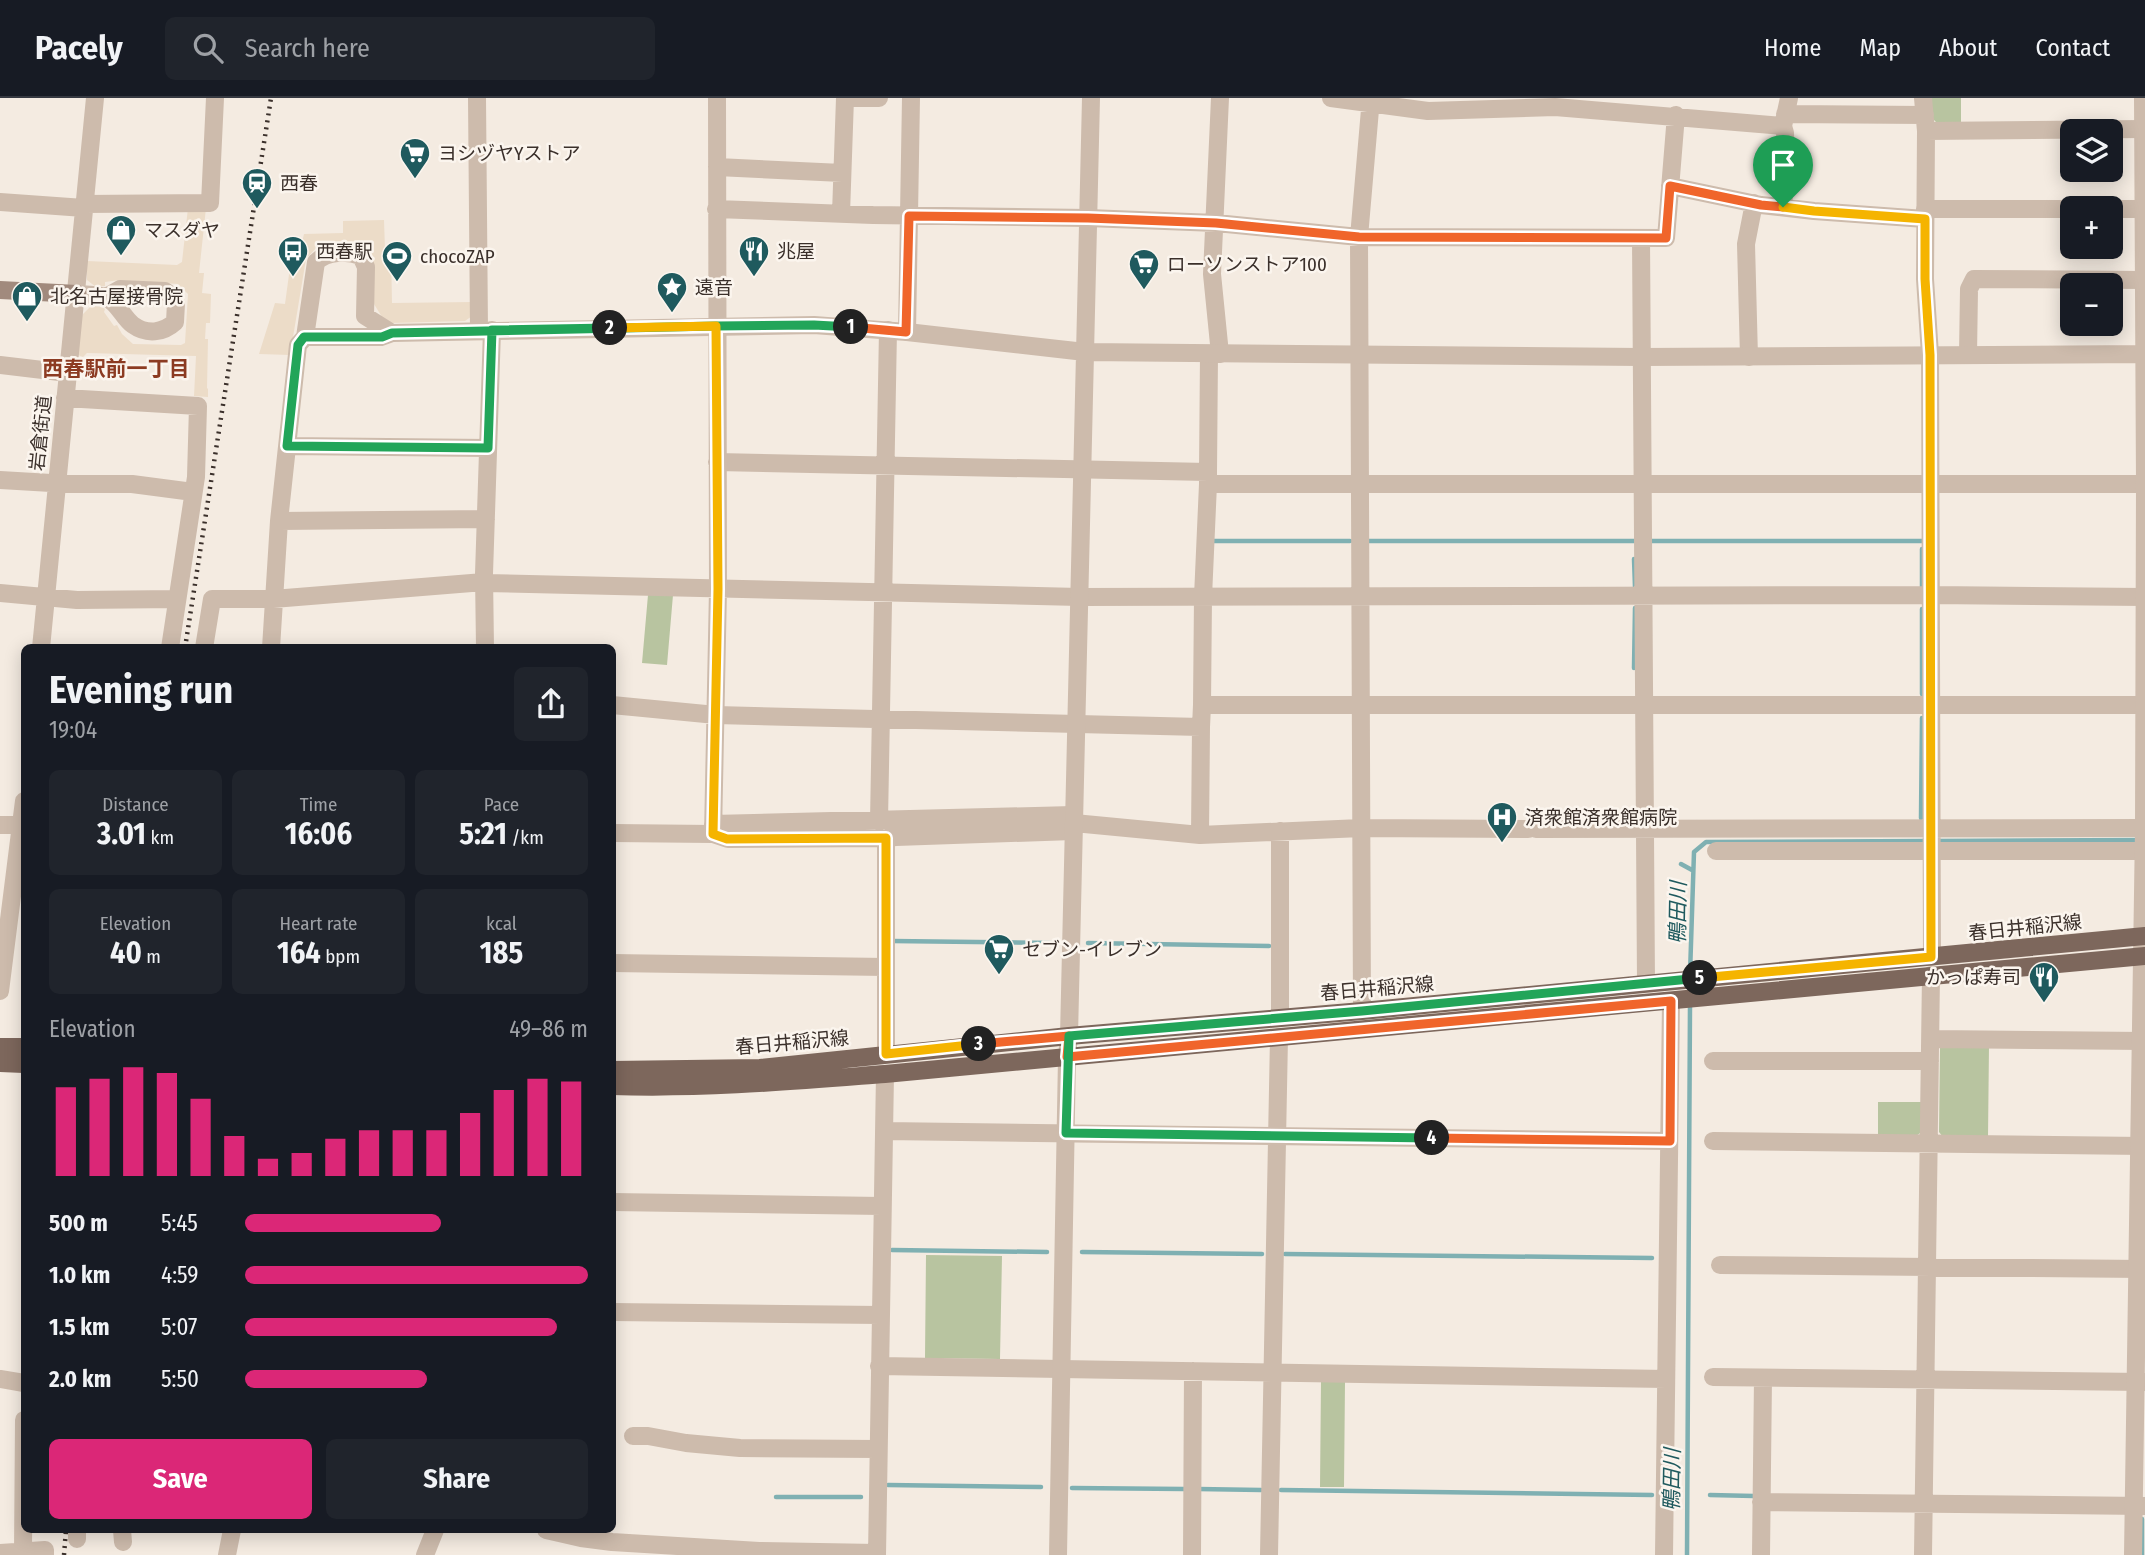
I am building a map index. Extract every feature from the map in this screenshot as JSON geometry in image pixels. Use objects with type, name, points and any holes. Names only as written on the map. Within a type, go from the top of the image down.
[{"type":"main road","points":[[0,290],[77,294]]},
{"type":"main road","name":"春日井稲沢線","points":[[616,1086],[676,1088],[885,1074],[1706,997],[2143,936]]},
{"type":"main road","name":"春日井稲沢線","points":[[616,1070],[760,1068],[1069,1036],[1678,980],[2143,956]]},
{"type":"main road","points":[[0,1047],[21,1047]]},
{"type":"main road","points":[[0,1063],[21,1064]]},
{"type":"street","name":"岩倉街道","points":[[41,644],[95,98]]},
{"type":"street","points":[[0,202],[84,206],[210,203],[215,98]]},
{"type":"street","points":[[477,98],[488,448],[485,644]]},
{"type":"street","points":[[713,829],[718,589],[717,98]]},
{"type":"street","points":[[841,214],[845,98]]},
{"type":"street","points":[[855,98],[878,98]]},
{"type":"street","points":[[886,1054],[881,719],[886,466],[909,216],[911,98]]},
{"type":"street","points":[[1058,1555],[1067,1057],[1091,98]]},
{"type":"street","points":[[1200,835],[1203,597],[1214,354],[1212,274],[1220,98]]},
{"type":"street","points":[[1331,98],[1371,101],[1428,111],[1636,105],[1676,115],[1786,112],[1925,115],[2143,129]]},
{"type":"street","points":[[1362,1011],[1359,237],[1371,101]]},
{"type":"street","points":[[2133,1555],[2139,1506],[2145,705],[2143,106]]},
{"type":"street","points":[[1783,207],[1786,112]]},
{"type":"street","points":[[716,209],[1216,223],[1359,237],[1666,238],[1676,115]]},
{"type":"street","points":[[1923,1555],[1932,840],[1930,355],[1925,279],[1925,115]]},
{"type":"street","points":[[717,167],[842,173]]},
{"type":"street","points":[[1670,186],[1754,203],[1814,211],[1925,214],[2060,209]]},
{"type":"street","points":[[1749,357],[1746,244],[1754,203]]},
{"type":"street","points":[[2123,209],[2143,209]]},
{"type":"street","points":[[1641,238],[1646,983]]},
{"type":"street","points":[[271,644],[279,522],[298,345],[304,337],[316,262],[323,255],[351,253],[361,256],[366,267],[365,316],[356,337]]},
{"type":"street","points":[[1968,355],[1969,289],[1974,279],[2144,280]]},
{"type":"street","points":[[77,294],[106,297]]},
{"type":"street","points":[[365,316],[392,333]]},
{"type":"street","points":[[304,337],[382,337],[392,333],[486,330],[814,325],[897,331],[1085,352],[1642,357],[2145,354]]},
{"type":"street","points":[[0,365],[68,373]]},
{"type":"street","points":[[65,398],[198,406],[196,477],[171,644]]},
{"type":"street","points":[[287,446],[488,448]]},
{"type":"street","points":[[717,462],[1083,470],[1361,484],[2145,484]]},
{"type":"street","points":[[0,480],[56,484],[132,484],[193,492]]},
{"type":"street","points":[[279,522],[486,519]]},
{"type":"street","points":[[205,644],[212,599],[273,599],[484,583],[1080,597],[2145,597]]},
{"type":"street","points":[[0,593],[77,600],[177,599]]},
{"type":"street","points":[[616,705],[716,715],[1201,727]]},
{"type":"street","points":[[1202,705],[2145,705]]},
{"type":"street","points":[[616,833],[713,829],[882,830],[1074,823],[1200,835],[1361,828],[1532,828],[1644,829],[1932,840]]},
{"type":"street","points":[[0,825],[21,827]]},
{"type":"street","points":[[1280,831],[1280,1017]]},
{"type":"street","points":[[1716,851],[1932,840],[2144,838]]},
{"type":"street","points":[[0,991],[21,842]]},
{"type":"street","points":[[616,963],[886,967]]},
{"type":"street","points":[[1664,1555],[1670,1141],[1675,1000]]},
{"type":"street","points":[[1269,1555],[1279,1037]]},
{"type":"street","points":[[1931,1039],[2142,1041]]},
{"type":"street","points":[[1713,1060],[1930,1061]]},
{"type":"street","points":[[556,1533],[581,1541],[659,1550],[877,1554],[885,1074]]},
{"type":"street","points":[[884,1131],[1670,1141]]},
{"type":"street","points":[[1713,1141],[2141,1146]]},
{"type":"street","points":[[616,1202],[882,1206]]},
{"type":"street","points":[[1720,1265],[2141,1269]]},
{"type":"street","points":[[616,1312],[880,1315]]},
{"type":"street","points":[[879,1366],[1666,1379]]},
{"type":"street","points":[[1192,1371],[1192,1555]]},
{"type":"street","points":[[1713,1377],[2140,1382]]},
{"type":"street","points":[[1761,1555],[1763,1377]]},
{"type":"street","points":[[0,1379],[21,1382]]},
{"type":"street","points":[[633,1436],[740,1448],[878,1449]]},
{"type":"street","points":[[1761,1502],[2139,1506]]},
{"type":"street","points":[[23,1533],[23,1551]]},
{"type":"street","points":[[227,1555],[231,1533]]},
{"type":"street","points":[[425,1555],[434,1533]]},
{"type":"street","points":[[0,1553],[45,1550],[45,1555]]},
{"type":"green space","points":[[1931,98],[1961,98],[1961,122],[1936,122],[1932,118]]},
{"type":"green space","points":[[648,595],[673,595],[667,665],[642,663]]},
{"type":"green space","points":[[1944,1044],[1989,1045],[1988,1137],[1943,1137],[1939,1132],[1940,1048]]},
{"type":"green space","points":[[1878,1102],[1923,1102],[1923,1131],[1916,1136],[1878,1136]]},
{"type":"green space","points":[[926,1255],[1002,1256],[1000,1359],[925,1358]]},
{"type":"green space","points":[[1321,1381],[1345,1382],[1344,1487],[1320,1487]]},
{"type":"shaded area","points":[[188,208],[206,208],[199,273],[204,273],[202,293],[211,294],[210,323],[206,323],[205,339],[208,339],[208,397],[194,396],[196,356],[78,355],[82,315],[91,306],[105,309],[104,312],[114,326],[117,325],[133,344],[185,343],[188,294],[178,284],[134,281],[120,283],[120,280],[105,282],[105,286],[96,287],[87,280],[87,261],[177,265],[182,262]]},
{"type":"shaded area","points":[[384,220],[385,250],[391,251],[392,303],[473,302],[472,316],[465,321],[391,323],[382,317],[374,304],[373,261],[363,247],[323,245],[317,247],[306,259],[290,355],[259,354],[275,303],[285,304],[293,245],[301,246],[304,234],[343,233],[343,221]]},
{"type":"waterway","points":[[1212,541],[1350,541]]},
{"type":"waterway","points":[[1369,541],[1634,541]]},
{"type":"waterway","points":[[1652,541],[1922,541]]},
{"type":"waterway","points":[[1922,549],[1922,587]]},
{"type":"waterway","points":[[1634,559],[1635,587]]},
{"type":"waterway","points":[[1634,668],[1635,608]]},
{"type":"waterway","points":[[1922,609],[1922,694]]},
{"type":"waterway","points":[[1921,818],[1922,718]]},
{"type":"waterway","name":"鴨田川","points":[[1936,841],[2141,840]]},
{"type":"waterway","name":"鴨田川","points":[[1690,974],[1694,852],[1706,842],[1927,841]]},
{"type":"waterway","points":[[1681,864],[1692,870]]},
{"type":"waterway","points":[[892,941],[1052,943]]},
{"type":"waterway","points":[[1088,943],[1269,946]]},
{"type":"waterway","name":"鴨田川","points":[[1687,1555],[1690,1004]]},
{"type":"waterway","points":[[892,1250],[1047,1252]]},
{"type":"waterway","points":[[1082,1252],[1262,1254]]},
{"type":"waterway","points":[[1285,1254],[1652,1258]]},
{"type":"waterway","points":[[888,1485],[1041,1487]]},
{"type":"waterway","points":[[1072,1488],[1184,1489]]},
{"type":"waterway","points":[[1198,1489],[1261,1490]]},
{"type":"waterway","points":[[1281,1490],[1652,1495]]},
{"type":"waterway","points":[[1710,1495],[1754,1496]]},
{"type":"waterway","points":[[776,1497],[861,1497]]},
{"type":"waterway","points":[[2142,1519],[2142,1555]]},
{"type":"railway","points":[[186,644],[271,98]]},
{"type":"railway","points":[[64,1555],[66,1533]]},
{"type":"place","name":"ヨシヅヤYストア","points":[[415,180]]},
{"type":"place","name":"西春","points":[[257,210]]},
{"type":"place","name":"マスダヤ","points":[[121,257]]},
{"type":"place","name":"西春駅","points":[[293,278]]},
{"type":"place","name":"兆屋","points":[[754,278]]},
{"type":"place","name":"chocoZAP","points":[[397,283]]},
{"type":"place","name":"ローソンストア100","points":[[1144,291]]},
{"type":"place","name":"遠音","points":[[672,314]]},
{"type":"place","name":"北名古屋接骨院","points":[[27,323]]},
{"type":"place","name":"済衆館済衆館病院","points":[[1502,844]]},
{"type":"place","name":"セブン-イレブン","points":[[999,976]]},
{"type":"place","name":"かっぱ寿司","points":[[2044,1004]]},
{"type":"district","name":"西春駅前一丁目","points":[[116,369]]},
{"type":"route","points":[[1783,207],[1670,186],[1666,238],[1359,237],[1216,223],[909,216],[906,332],[789,325],[716,326],[590,328],[492,330],[392,333],[382,337],[304,337],[298,345],[287,446],[488,448],[492,330],[716,326],[718,589],[713,834],[727,839],[886,838],[886,1054],[1069,1036],[1067,1057],[1671,1001],[1670,1141],[1066,1133],[1067,1057],[1069,1036],[1931,957],[1930,355],[1925,279],[1925,219],[1783,207]]}]
